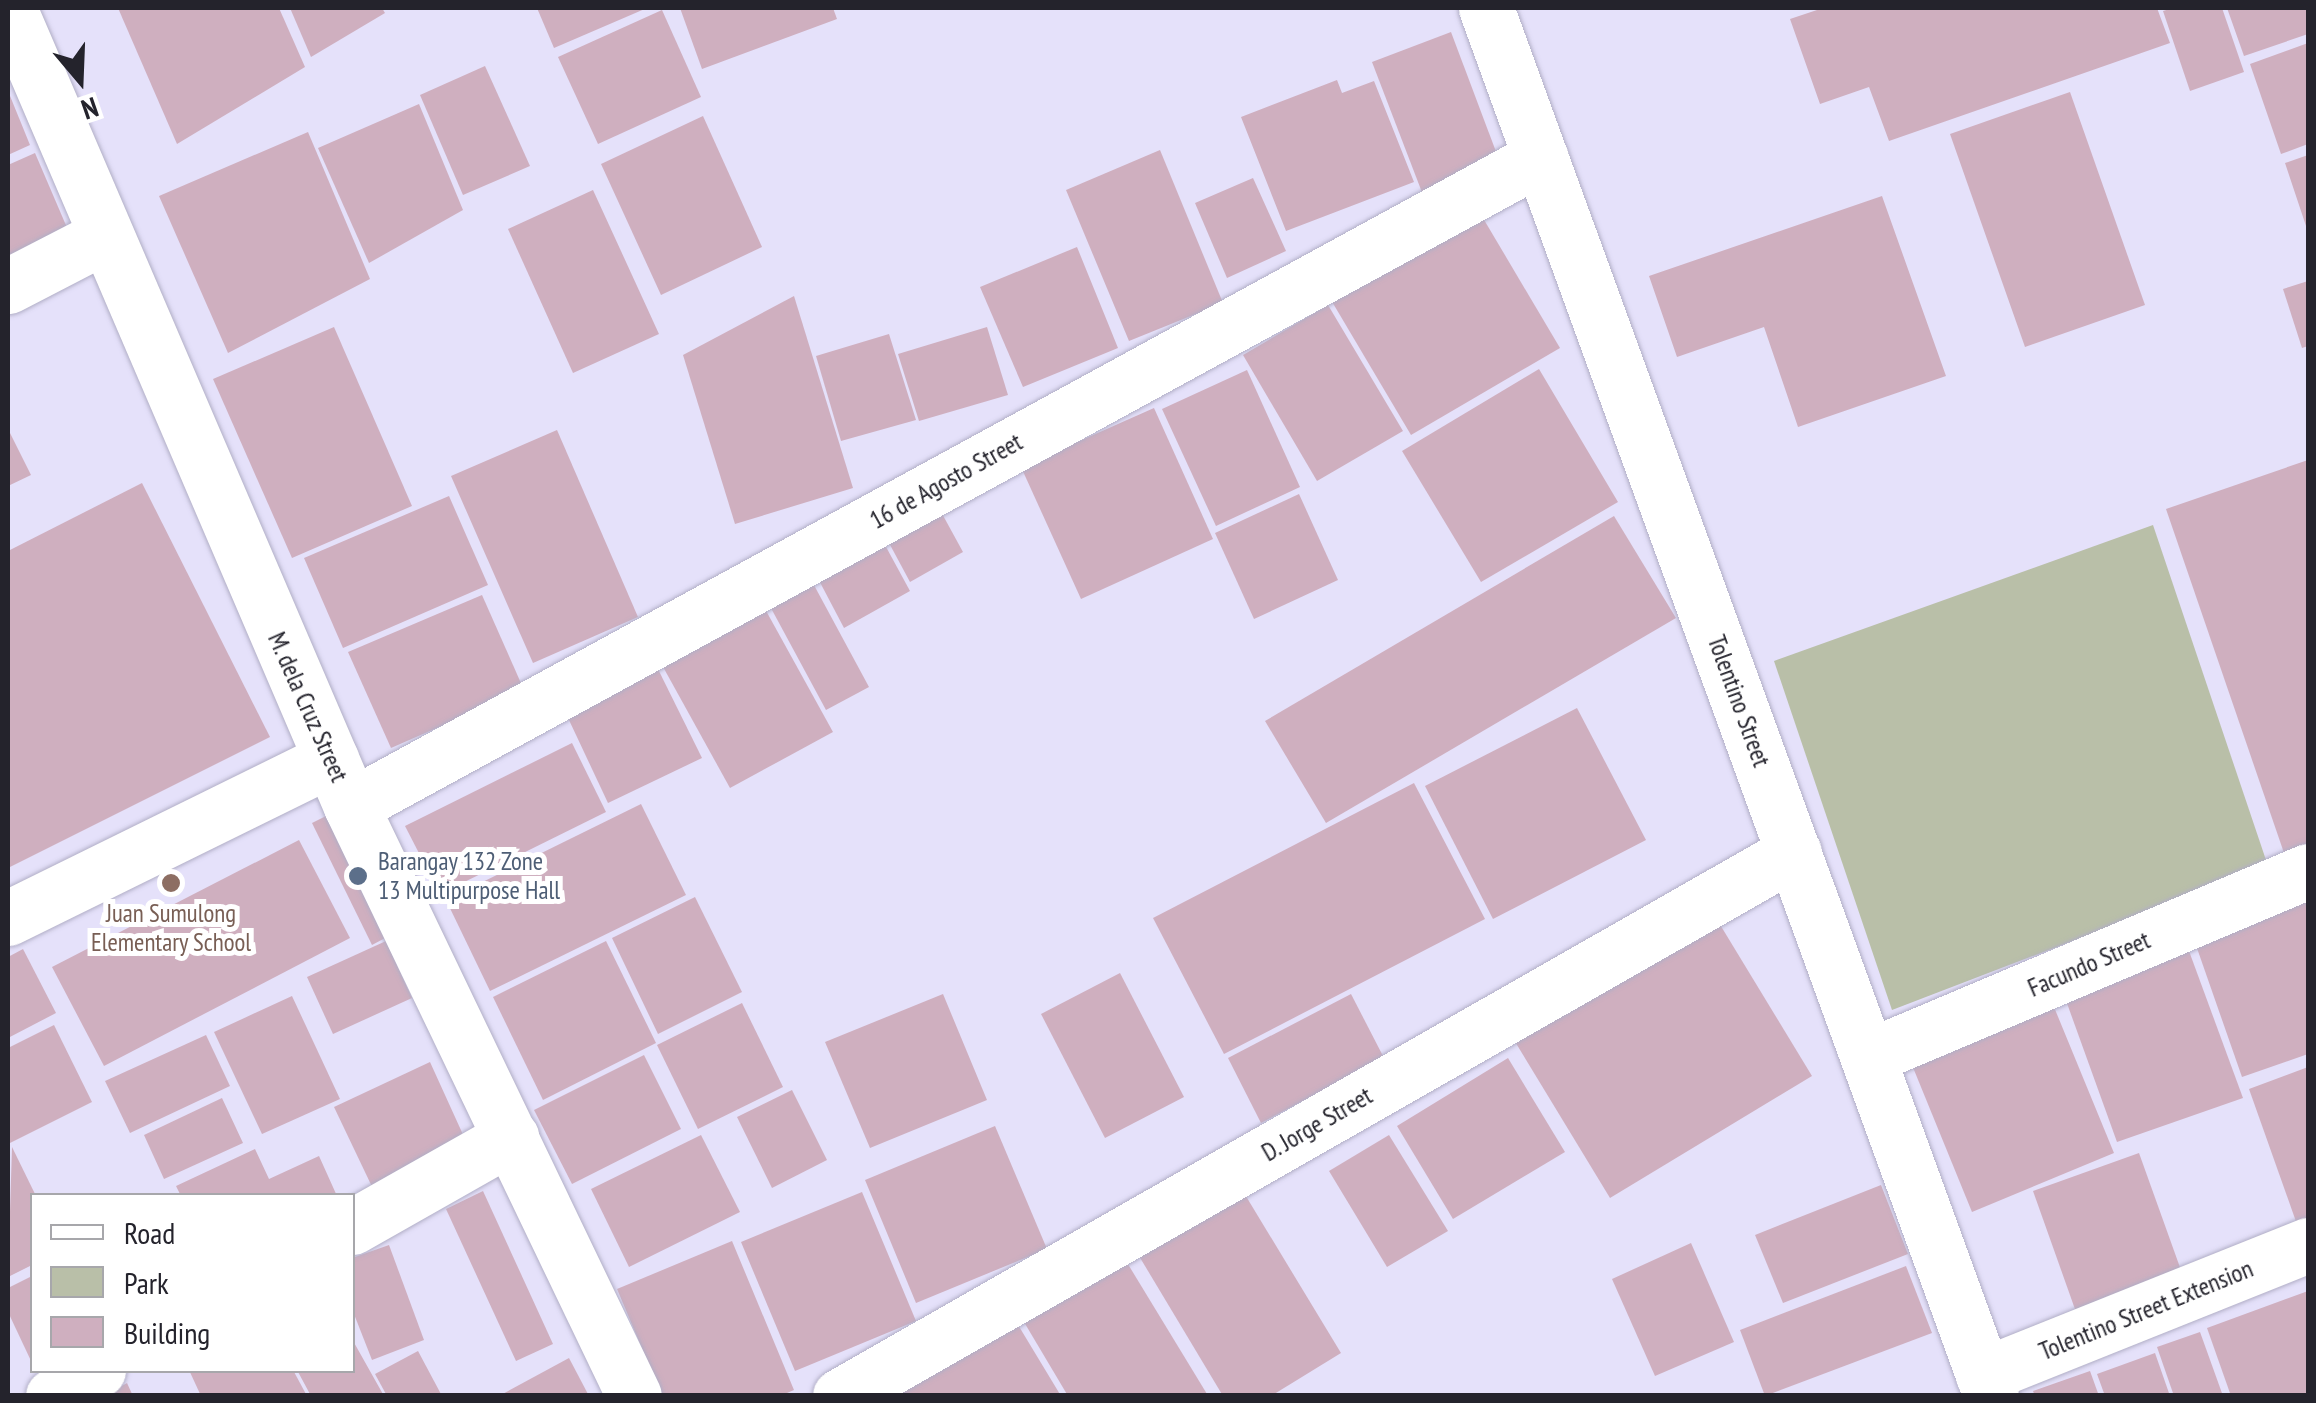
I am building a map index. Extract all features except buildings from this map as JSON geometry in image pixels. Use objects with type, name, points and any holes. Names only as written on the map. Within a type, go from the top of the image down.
[{"type":"street","name":"M. dela Cruz Street","points":[[9,8],[103,237],[341,782],[634,1396]]},
{"type":"street","name":"Tolentino Street","points":[[1486,8],[1987,1385]]},
{"type":"street","name":"16 de Agosto Street","points":[[8,918],[341,782],[1542,157]]},
{"type":"street","points":[[8,286],[103,237]]},
{"type":"street","name":"D. Jorge Street","points":[[840,1396],[1794,852]]},
{"type":"street","name":"Facundo Street","points":[[1870,1056],[2308,871]]},
{"type":"street","points":[[355,1225],[511,1137]]},
{"type":"street","name":"Tolentino Street Extension","points":[[1987,1385],[2308,1245]]},
{"type":"street","points":[[53,1396],[93,1373]]},
{"type":"green space","points":[[2153,525],[2268,866],[1892,1010],[1774,661]]},
{"type":"place","name":"Barangay 132 Zone 13 Multipurpose Hall","points":[[358,876]]},
{"type":"place","name":"Juan Sumulong Elementary School","points":[[171,883]]}]
